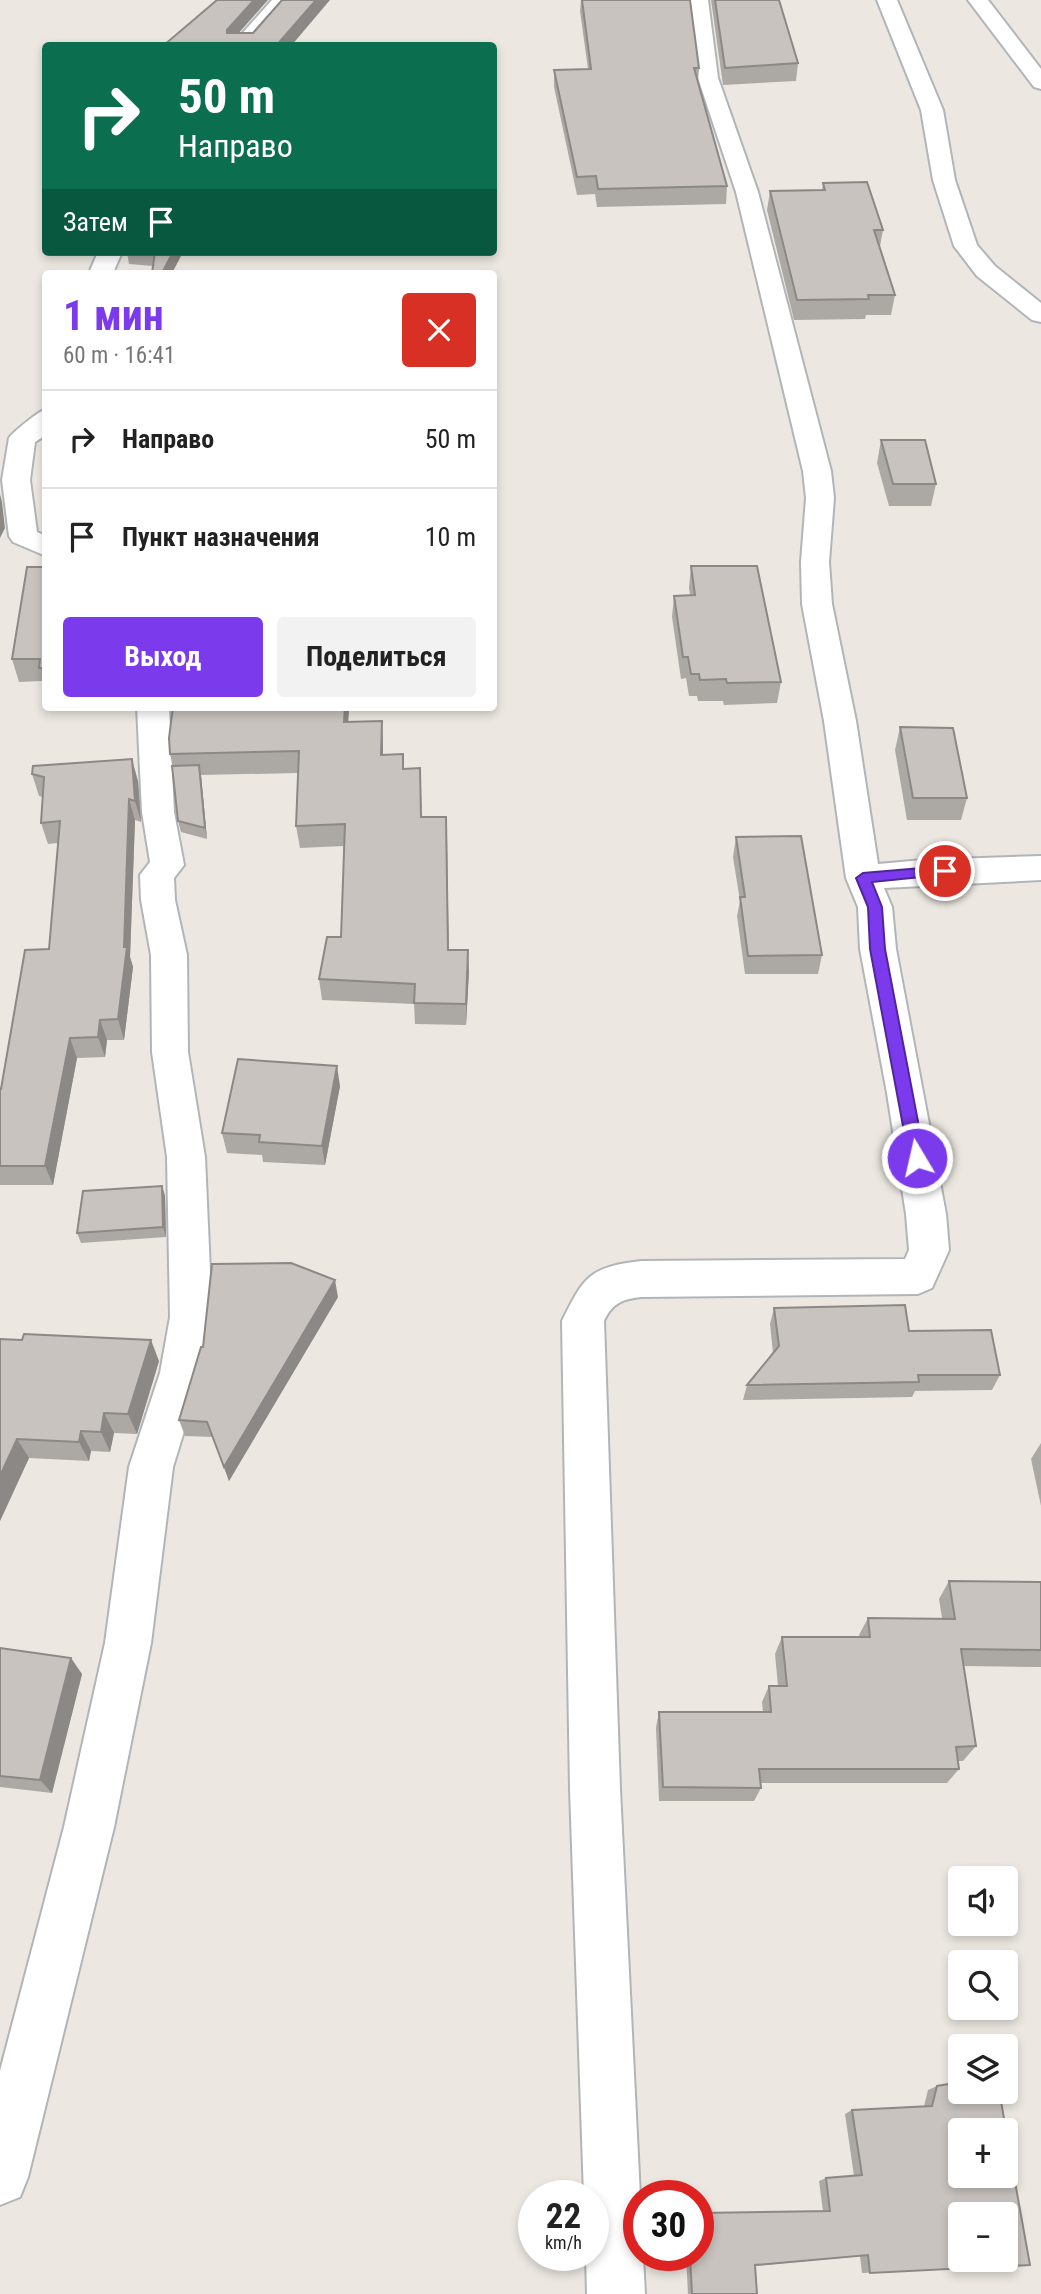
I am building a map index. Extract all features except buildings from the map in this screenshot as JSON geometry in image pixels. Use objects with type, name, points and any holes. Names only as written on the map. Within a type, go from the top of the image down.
[{"type":"street","points":[[245,42],[283,0]]},
{"type":"street","points":[[616,2294],[595,1789],[583,1321],[593,1300],[612,1282],[640,1279],[918,1276],[929,1251],[926,1214],[906,1093],[878,949],[875,907],[863,878],[841,721],[817,604],[815,562],[820,498],[817,471],[754,218],[708,78],[698,0]]},
{"type":"street","points":[[887,0],[932,110],[944,180],[967,246],[986,271],[1041,315]]},
{"type":"street","points":[[978,0],[1041,83]]},
{"type":"street","points":[[42,422],[37,429],[22,438],[16,480],[23,536],[42,545]]},
{"type":"street","points":[[0,2177],[95,1802],[128,1643],[151,1467],[181,1373],[191,1317],[186,1157],[170,1052],[169,955],[158,900],[157,875],[167,865],[158,812],[153,711]]},
{"type":"street","points":[[863,878],[923,872],[1041,868]]},
{"type":"route","points":[[917,1158],[878,949],[875,907],[863,878],[945,871]]}]
